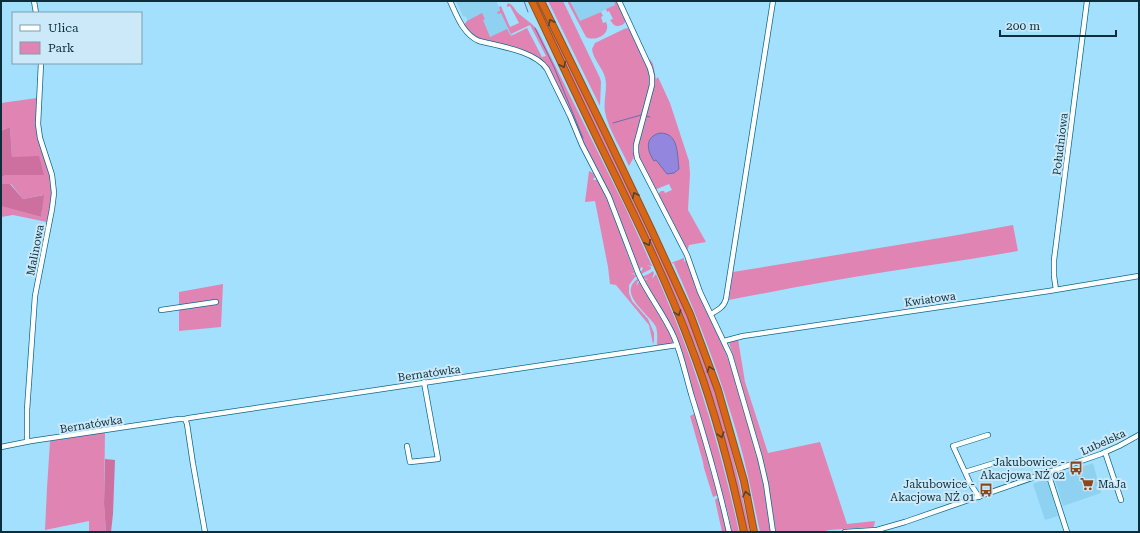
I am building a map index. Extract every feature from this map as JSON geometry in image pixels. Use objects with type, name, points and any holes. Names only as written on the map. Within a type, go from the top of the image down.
[{"type":"highway","points":[[532,1],[655,258],[689,340],[715,415],[732,477],[744,532]]},
{"type":"highway","points":[[541,1],[664,255],[690,314],[718,390],[744,481],[754,532]]},
{"type":"street","points":[[34,1],[36,12]]},
{"type":"street","points":[[450,1],[464,29],[472,38],[529,55],[538,59],[545,66],[570,116],[582,145],[609,197],[641,280],[671,330],[677,345],[719,490],[729,532]]},
{"type":"street","points":[[619,1],[645,56],[652,76],[652,85],[636,145],[637,158],[685,250],[700,292],[724,341],[735,371],[760,458],[766,484],[773,532]]},
{"type":"street","points":[[711,314],[722,307],[726,299],[773,1]]},
{"type":"street","name":"Południowa","points":[[1056,290],[1054,260],[1087,1]]},
{"type":"street","name":"Malinowa","points":[[27,442],[35,296],[54,192],[52,174],[40,138],[38,124],[41,64]]},
{"type":"street","name":"Kwiatowa","points":[[724,341],[744,336],[1056,290],[1139,276]]},
{"type":"street","points":[[161,310],[216,302]]},
{"type":"street","name":"Bernatówka","points":[[1,447],[264,406],[677,345]]},
{"type":"street","points":[[407,446],[410,462],[438,459],[424,382]]},
{"type":"street","points":[[184,419],[187,424],[205,532]]},
{"type":"street","points":[[979,497],[953,446],[988,435]]},
{"type":"street","name":"Lubelska","points":[[845,532],[872,531],[889,528],[1105,452],[1139,435]]},
{"type":"street","points":[[1105,452],[1121,500]]},
{"type":"street","points":[[965,472],[998,462]]},
{"type":"street","points":[[1048,473],[1068,532]]},
{"type":"shaded area","points":[[456,1],[496,1],[514,37],[501,43],[466,23],[467,19],[463,16]]},
{"type":"shaded area","points":[[570,1],[614,1],[615,5],[580,22]]},
{"type":"shaded area","points":[[10,127],[12,157],[39,156],[44,175],[5,175],[1,178],[1,131]]},
{"type":"shaded area","points":[[660,133],[671,137],[676,145],[679,169],[674,173],[667,174],[656,160],[654,161],[650,153],[648,145],[649,141],[655,135]]},
{"type":"shaded area","points":[[1,184],[10,184],[23,199],[44,195],[41,217],[1,206]]},
{"type":"shaded area","points":[[105,459],[115,460],[111,532],[106,532],[104,504]]},
{"type":"shaded area","points":[[1093,463],[1101,493],[1063,506],[1054,477]]},
{"type":"shaded area","points":[[1047,479],[1058,516],[1045,520],[1033,484]]},
{"type":"green space","points":[[534,1],[538,1],[623,173],[663,260],[700,349],[722,416],[750,532],[747,532],[736,481],[716,407],[697,350],[678,303],[654,248]]},
{"type":"green space","points":[[548,1],[563,1],[600,78],[600,106]]},
{"type":"green space","points":[[567,1],[570,1],[580,21],[601,12],[603,16],[601,17],[603,23],[606,22],[607,26],[605,33],[598,38],[586,37]]},
{"type":"green space","points":[[614,1],[617,1],[626,19],[624,24],[616,26],[610,20],[613,19],[609,11],[607,12],[606,9],[615,5]]},
{"type":"green space","points":[[508,3],[538,31],[626,209],[652,266],[647,265],[651,267],[651,269],[635,277],[629,285],[629,293],[632,301],[648,319],[654,333],[653,344],[649,325],[616,285],[610,284],[595,201],[585,202],[589,171],[593,173],[595,177],[593,179],[594,180],[598,180],[617,221],[635,274],[630,273],[635,275],[641,272],[643,268],[641,267],[639,272],[608,190],[596,166],[584,147],[545,64],[541,59],[529,53],[479,39],[469,33],[464,25],[467,21],[482,13],[485,19],[483,20],[490,37],[507,29],[511,36],[527,28],[542,57],[546,56],[530,25],[511,34],[501,13],[498,14],[497,12],[500,11],[499,7],[501,6],[510,27],[519,23],[510,6],[507,7]]},
{"type":"green space","points":[[627,28],[631,30],[650,72],[650,87],[634,146],[634,157],[629,166],[607,119],[605,112],[605,77],[592,49],[595,43]]},
{"type":"green space","points":[[650,59],[653,64],[656,79],[658,77],[670,103],[689,161],[690,174],[688,210],[706,242],[689,245],[687,251],[658,194],[661,191],[664,191],[665,193],[672,190],[669,184],[654,189],[640,162],[637,145],[653,87]]},
{"type":"green space","points":[[37,98],[36,125],[50,174],[52,194],[47,222],[13,215],[1,217],[2,206],[41,217],[43,195],[23,199],[11,184],[1,184],[1,178],[5,175],[44,175],[12,157],[10,127],[1,131],[1,103]]},
{"type":"green space","points":[[1013,225],[1018,251],[846,278],[729,300],[733,272]]},
{"type":"green space","points":[[684,258],[684,262],[687,259],[696,289],[722,343],[730,364],[760,465],[771,532],[760,532],[741,449],[717,371],[674,264],[676,264],[671,263]]},
{"type":"green space","points":[[653,271],[654,273],[652,279],[656,274],[682,337],[697,379],[717,444],[739,532],[732,532],[728,513],[680,347],[673,330],[651,295],[643,279],[648,280],[644,278],[638,281],[636,286],[640,281],[673,340],[671,344],[657,346],[656,327],[638,306],[631,294],[631,288],[634,282]]},
{"type":"green space","points":[[223,284],[221,327],[179,331],[179,292]]},
{"type":"green space","points":[[738,339],[745,382],[768,453],[820,442],[847,524],[875,521],[873,527],[829,530],[822,532],[776,532],[765,467],[729,343]]},
{"type":"green space","points":[[694,414],[696,415],[718,495],[713,497],[690,416]]},
{"type":"green space","points":[[105,432],[104,504],[106,532],[89,532],[89,521],[45,530],[50,441]]},
{"type":"green space","points":[[717,498],[727,532],[722,532],[715,500]]},
{"type":"waterway","points":[[524,1],[528,12]]},
{"type":"waterway","points":[[535,28],[554,67],[583,138]]},
{"type":"waterway","points":[[613,123],[641,115]]},
{"type":"waterway","points":[[646,116],[650,117]]},
{"type":"place","name":"Jakubowice - Akacjowa NŻ 02","points":[[1076,468]]},
{"type":"place","name":"MaJa","points":[[1087,484]]},
{"type":"place","name":"Jakubowice - Akacjowa NŻ 01","points":[[986,490]]}]
